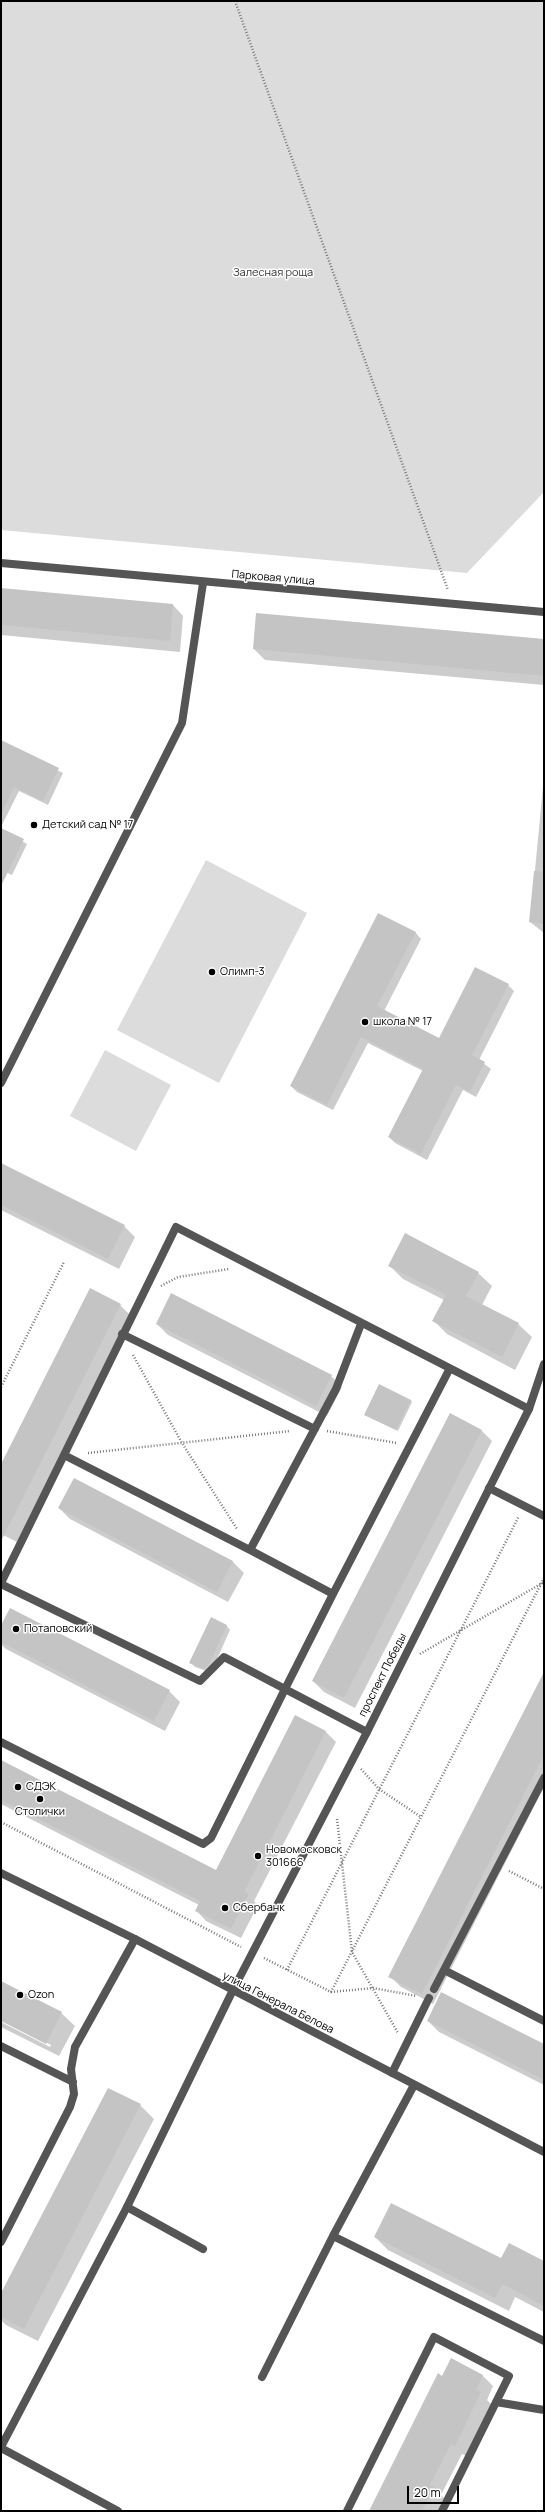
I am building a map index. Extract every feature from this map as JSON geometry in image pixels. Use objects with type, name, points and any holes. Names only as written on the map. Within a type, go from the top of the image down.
[{"type":"street","name":"Парковая улица","points":[[1,562],[203,583],[544,612]]},
{"type":"street","points":[[1,1083],[182,723],[203,583]]},
{"type":"street","points":[[367,1732],[224,1657],[200,1681],[1,1584],[140,1297],[176,1227],[449,1370],[529,1409]]},
{"type":"street","points":[[250,1550],[336,1389],[361,1324]]},
{"type":"street","points":[[122,1334],[315,1429]]},
{"type":"street","name":"проспект Победы","points":[[1,2448],[127,2208],[232,1992],[401,1665],[529,1409],[544,1364]]},
{"type":"street","points":[[1,1742],[203,1844],[211,1838],[333,1594],[449,1370]]},
{"type":"street","points":[[64,1455],[333,1594]]},
{"type":"street","points":[[489,1488],[544,1516]]},
{"type":"street","points":[[434,1989],[544,1778]]},
{"type":"street","name":"улица Генерала Белова","points":[[1,1873],[135,1939],[232,1992],[544,2152]]},
{"type":"street","points":[[1,2242],[70,2106],[74,2094],[71,2069],[75,2047],[135,1939]]},
{"type":"street","points":[[444,1970],[544,2021]]},
{"type":"street","points":[[392,2074],[430,1998]]},
{"type":"street","points":[[1,2046],[73,2082]]},
{"type":"street","points":[[262,2377],[333,2236],[414,2085]]},
{"type":"street","points":[[127,2208],[203,2249]]},
{"type":"street","points":[[333,2236],[544,2341]]},
{"type":"street","points":[[347,2511],[434,2337],[509,2376],[442,2511]]},
{"type":"street","points":[[496,2402],[544,2410]]},
{"type":"street","points":[[1,2448],[118,2511]]},
{"type":"path","points":[[235,1],[452,604]]},
{"type":"path","points":[[1,1387],[64,1262]]},
{"type":"path","points":[[140,1297],[178,1277],[250,1266]]},
{"type":"path","points":[[122,1334],[182,1443],[238,1530]]},
{"type":"path","points":[[315,1429],[410,1446]]},
{"type":"path","points":[[64,1455],[292,1431]]},
{"type":"path","points":[[287,1970],[524,1506]]},
{"type":"path","points":[[401,1665],[544,1582]]},
{"type":"path","points":[[353,1760],[379,1789],[421,1817]]},
{"type":"path","points":[[334,1796],[352,1952],[405,2046]]},
{"type":"path","points":[[498,1866],[544,1889]]},
{"type":"path","points":[[331,1992],[373,1988],[430,1998]]},
{"type":"green space","name":"Залесная роща","points":[[1,1],[544,1],[544,492],[467,573],[1,530]]},
{"type":"green space","name":"Олимп-3","points":[[206,860],[307,913],[219,1083],[117,1030]]},
{"type":"green space","points":[[105,1050],[171,1085],[136,1151],[70,1116]]},
{"type":"building","points":[[1,588],[173,604],[170,641],[1,625]]},
{"type":"building","points":[[256,613],[544,639],[544,676],[253,649]]},
{"type":"building","points":[[1,740],[59,768],[43,801],[14,787],[1,815]]},
{"type":"building","points":[[1,828],[24,839],[1,886]]},
{"type":"building","points":[[534,871],[544,872],[544,924],[529,922]]},
{"type":"building","name":"школа № 17","points":[[378,913],[416,932],[377,1006],[439,1038],[475,967],[509,984],[472,1055],[485,1062],[470,1092],[456,1085],[421,1154],[388,1137],[423,1069],[361,1037],[327,1105],[290,1086]]},
{"type":"building","points":[[1,1163],[125,1225],[108,1259],[1,1205]]},
{"type":"building","points":[[405,1233],[479,1272],[466,1296],[519,1323],[502,1357],[432,1321],[446,1295],[388,1266]]},
{"type":"building","points":[[90,1288],[121,1304],[1,1541],[1,1464]]},
{"type":"building","points":[[171,1293],[332,1375],[316,1406],[156,1324]]},
{"type":"building","points":[[379,1384],[411,1400],[396,1430],[364,1415]]},
{"type":"building","points":[[450,1413],[482,1430],[344,1698],[312,1681]]},
{"type":"building","points":[[74,1478],[233,1561],[217,1592],[58,1508]]},
{"type":"building","points":[[10,1608],[170,1690],[154,1721],[1,1642],[1,1625]]},
{"type":"building","points":[[211,1617],[227,1625],[209,1664],[204,1669],[189,1663]]},
{"type":"building","points":[[544,1672],[544,1755],[422,1994],[388,1977]]},
{"type":"building","points":[[295,1715],[326,1731],[244,1892],[249,1894],[231,1929],[195,1911],[200,1901],[1,1800],[1,1760],[216,1870]]},
{"type":"building","points":[[1,1981],[62,2012],[46,2044],[1,2021]]},
{"type":"building","points":[[441,1992],[544,2044],[544,2080],[427,2021]]},
{"type":"building","points":[[108,2088],[141,2104],[24,2329],[1,2317],[1,2293]]},
{"type":"building","points":[[391,2203],[501,2258],[509,2243],[544,2261],[544,2306],[502,2284],[495,2298],[374,2237]]},
{"type":"building","points":[[451,2358],[483,2375],[476,2390],[481,2392],[455,2446],[451,2444],[430,2485],[434,2487],[422,2511],[369,2511],[438,2373],[442,2376]]},
{"type":"place","name":"Детский сад № 17","points":[[34,825]]},
{"type":"place","name":"Олимп-3","points":[[212,972]]},
{"type":"place","name":"школа № 17","points":[[365,1022]]},
{"type":"place","name":"Потаповский","points":[[16,1629]]},
{"type":"place","name":"СДЭК","points":[[18,1787]]},
{"type":"place","name":"Столички","points":[[40,1799]]},
{"type":"place","name":"Новомосковск 301666","points":[[258,1856]]},
{"type":"place","name":"Сбербанк","points":[[225,1908]]},
{"type":"place","name":"Ozon","points":[[20,1995]]}]
